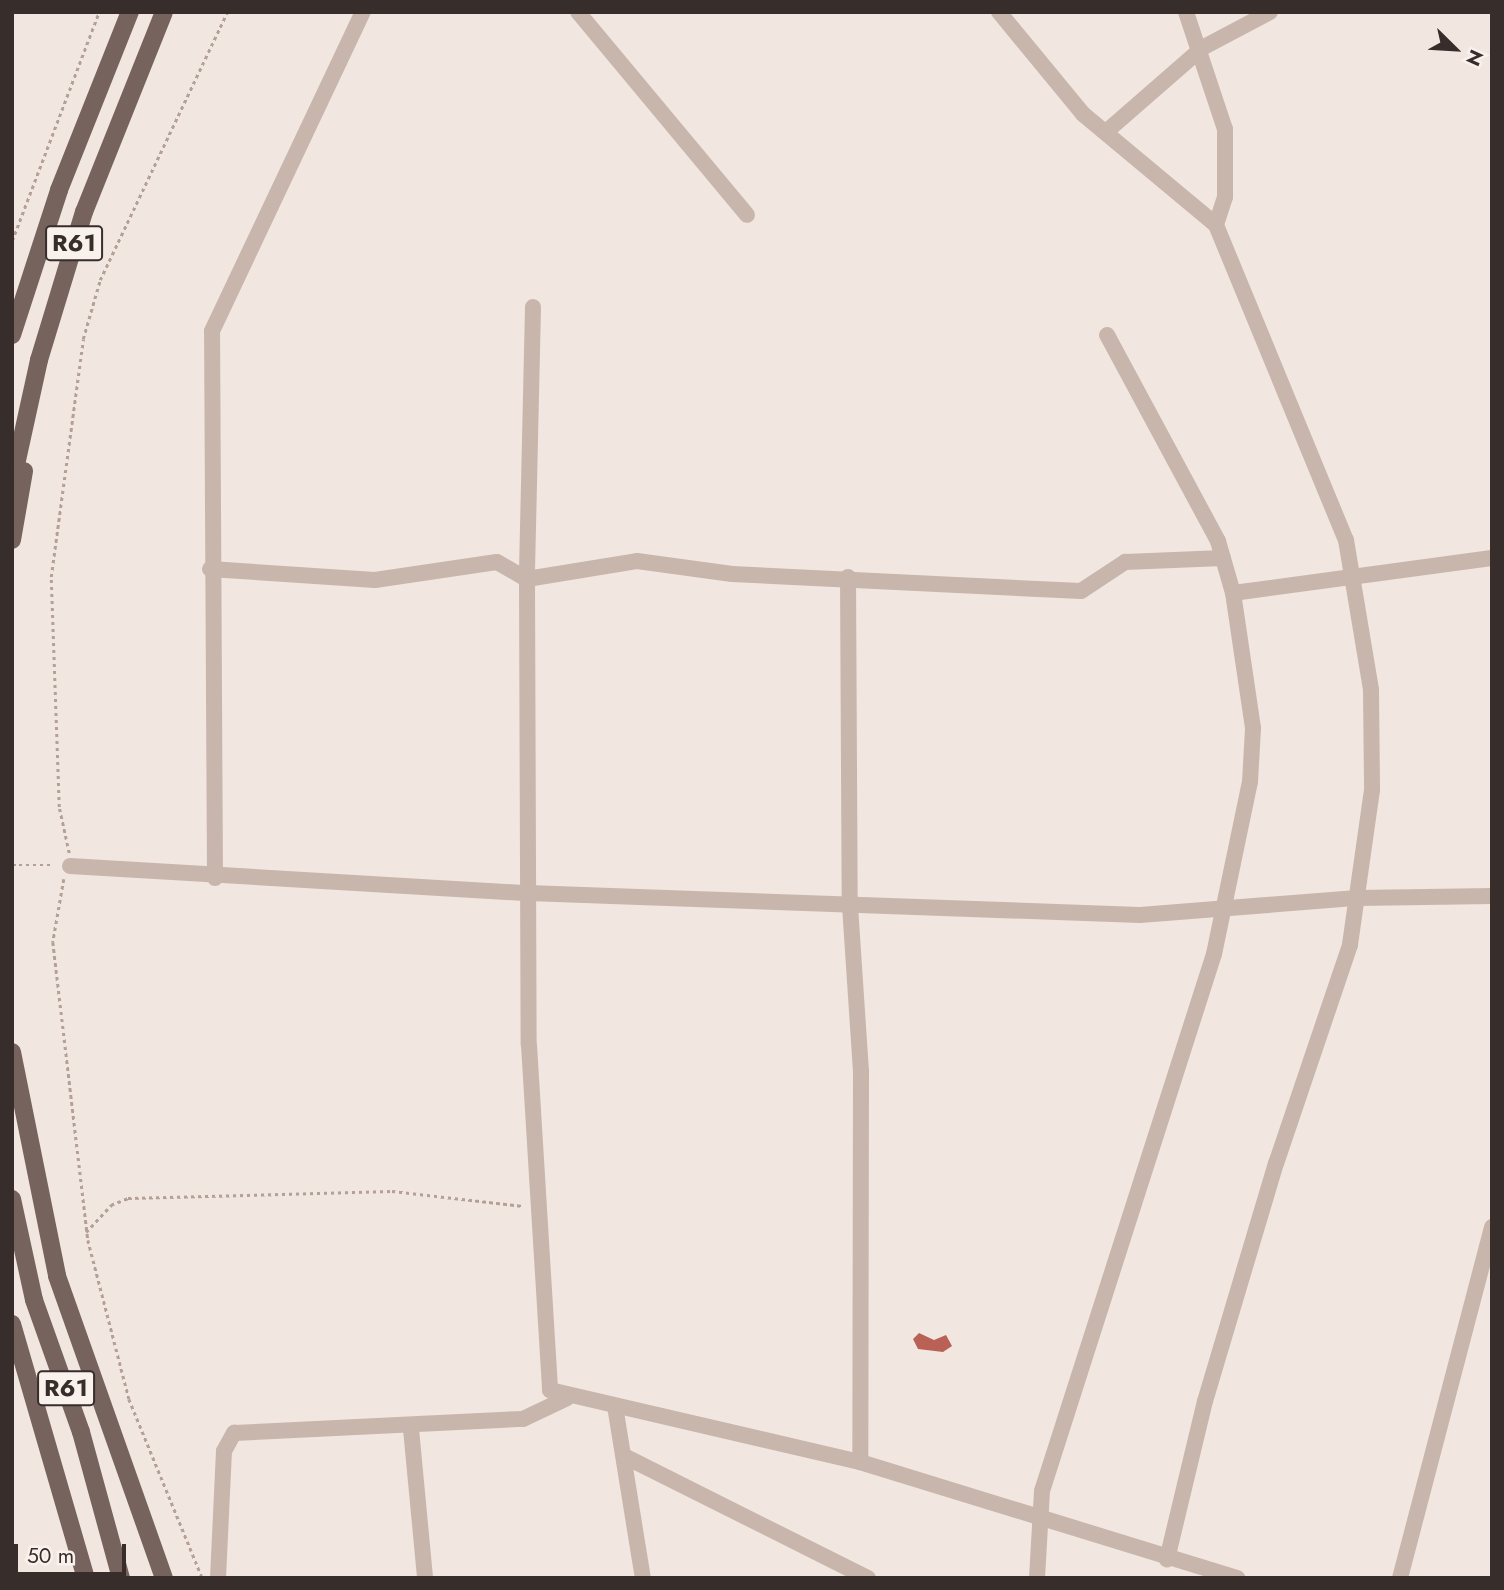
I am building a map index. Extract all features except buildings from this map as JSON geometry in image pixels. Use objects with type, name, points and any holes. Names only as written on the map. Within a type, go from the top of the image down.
[{"type":"main road","name":"R61","points":[[12,333],[15,311],[131,12]]},
{"type":"main road","name":"R61","points":[[12,483],[39,360],[101,161],[164,12]]},
{"type":"main road","points":[[12,540],[39,360]]},
{"type":"main road","points":[[12,1052],[57,1276],[164,1578]]},
{"type":"main road","name":"R61","points":[[12,1199],[34,1300],[82,1432],[121,1578]]},
{"type":"main road","name":"R61","points":[[12,1324],[86,1578]]},
{"type":"street","points":[[215,878],[211,569],[212,331],[363,12]]},
{"type":"street","points":[[578,12],[747,215]]},
{"type":"street","points":[[999,12],[1083,114],[1107,131],[1216,225],[1357,575],[1371,690],[1372,777],[1350,945],[1316,1030],[1205,1401],[1167,1559]]},
{"type":"street","points":[[1185,12],[1202,48],[1228,158],[1216,225]]},
{"type":"street","points":[[1107,131],[1202,48],[1270,12]]},
{"type":"street","points":[[533,307],[527,579],[528,893],[535,1207],[550,1390],[567,1398],[615,1406],[860,1462],[1037,1513],[1167,1559],[1238,1578]]},
{"type":"street","points":[[1037,1578],[1037,1513],[1226,911],[1250,782],[1253,728],[1233,593],[1223,558],[1107,335]]},
{"type":"street","points":[[211,569],[375,580],[497,562],[527,579],[637,561],[732,574],[848,577],[1081,591],[1125,562],[1223,558]]},
{"type":"street","points":[[1233,593],[1492,558]]},
{"type":"street","points":[[848,577],[850,905],[861,1071],[860,1462]]},
{"type":"street","points":[[70,866],[215,878],[528,893],[1140,915],[1226,911],[1357,898],[1492,896]]},
{"type":"street","points":[[1400,1578],[1492,1227]]},
{"type":"street","points":[[218,1578],[223,1451],[234,1433],[411,1429],[523,1419],[567,1398]]},
{"type":"street","points":[[615,1406],[643,1578]]},
{"type":"street","points":[[411,1429],[425,1578]]},
{"type":"street","points":[[624,1456],[868,1578]]},
{"type":"path","points":[[12,241],[99,12]]},
{"type":"path","points":[[202,1578],[129,1399],[86,1232],[53,942],[54,911],[70,866],[59,807],[51,577],[83,339],[100,280],[227,12]]},
{"type":"path","points":[[12,865],[44,864]]},
{"type":"path","points":[[86,1232],[111,1205],[128,1198],[392,1191],[535,1207]]}]
